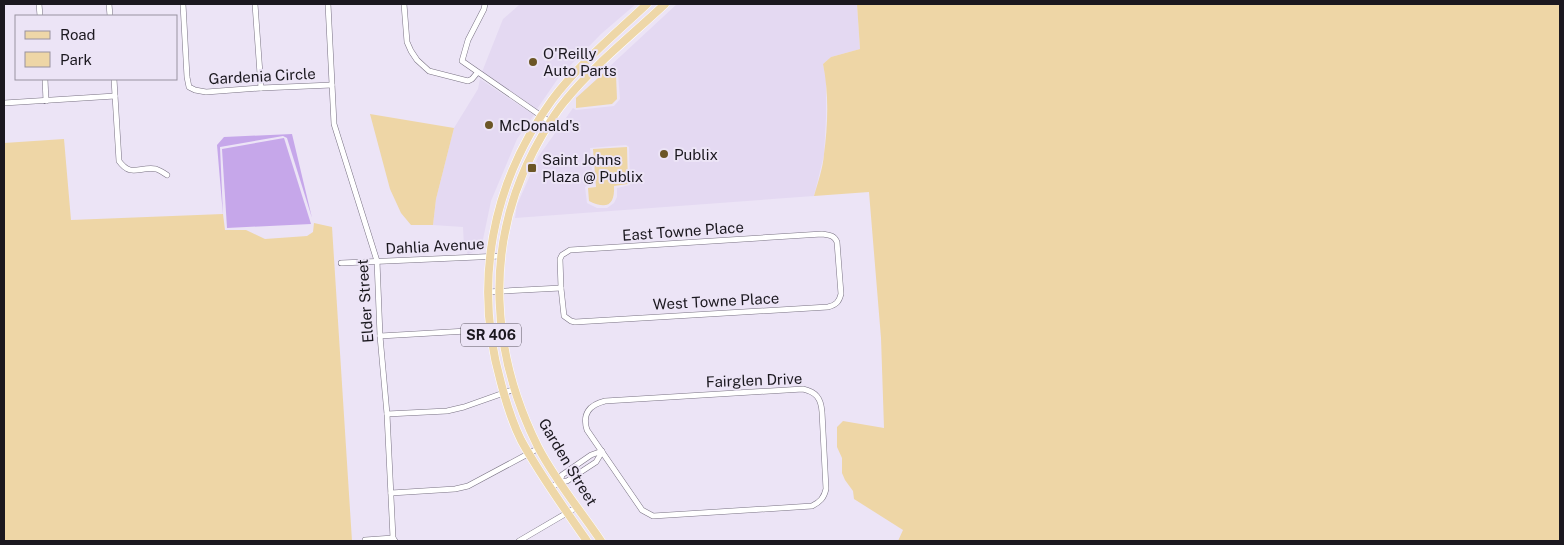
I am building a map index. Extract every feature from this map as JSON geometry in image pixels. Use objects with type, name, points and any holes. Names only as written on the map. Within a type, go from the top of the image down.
[{"type":"main road","name":"Garden Street","points":[[586,541],[520,439],[504,394],[494,361],[490,330],[487,292],[490,256],[499,207],[514,166],[552,100],[578,71],[648,4]]},
{"type":"main road","name":"Garden Street","points":[[601,541],[539,448],[520,407],[507,359],[502,329],[498,292],[501,256],[512,201],[525,167],[542,134],[564,101],[664,4]]},
{"type":"street","name":"Gardenia Circle","points":[[183,4],[186,77],[189,87],[206,92],[332,85]]},
{"type":"street","points":[[255,4],[261,88]]},
{"type":"street","name":"Elder Street","points":[[328,4],[334,124],[377,261],[380,336],[387,414],[394,540]]},
{"type":"street","points":[[404,4],[407,42],[417,60],[429,71],[468,81],[472,80],[477,73]]},
{"type":"street","points":[[485,4],[468,40],[462,61],[550,122]]},
{"type":"street","points":[[45,80],[46,101]]},
{"type":"street","points":[[114,80],[119,161],[129,170],[156,169],[167,175]]},
{"type":"street","points":[[4,103],[115,96]]},
{"type":"street","name":"East Towne Place","points":[[561,288],[560,259],[570,250],[822,234],[836,238],[837,242]]},
{"type":"street","name":"West Towne Place","points":[[561,288],[564,316],[575,322],[828,307],[837,303],[841,294],[837,242]]},
{"type":"street","name":"Dahlia Avenue","points":[[341,263],[501,256]]},
{"type":"street","points":[[487,292],[561,288]]},
{"type":"street","points":[[380,336],[502,329]]},
{"type":"street","points":[[387,414],[448,411],[515,389]]},
{"type":"street","name":"Fairglen Drive","points":[[803,389],[811,391],[817,396],[821,404],[826,489],[823,498],[812,506],[653,516],[642,510],[602,452],[585,424],[588,410],[592,406],[604,401],[803,389]]},
{"type":"street","points":[[391,493],[455,489],[468,486],[539,448]]},
{"type":"street","points":[[550,488],[560,482],[562,475],[591,455],[602,452]]},
{"type":"street","points":[[520,541],[577,507]]},
{"type":"street","points":[[364,540],[394,540]]},
{"type":"shaded area","points":[[636,4],[601,34],[559,77],[537,109],[482,72],[503,19],[519,5]]},
{"type":"shaded area","points":[[677,4],[857,4],[860,49],[831,57],[823,64],[826,80],[824,155],[814,196],[515,218],[517,205],[538,157],[573,108],[576,110],[614,106],[620,99],[618,74],[609,67]],"holes":[[[626,145],[629,147],[630,185],[617,188],[617,197],[614,203],[607,208],[597,208],[587,203],[585,187],[593,185],[590,148]]]},
{"type":"shaded area","points":[[480,79],[534,115],[517,139],[491,201],[481,249],[468,254],[464,247],[463,227],[433,225],[436,199],[454,128],[478,89]]},
{"type":"shaded area","points":[[292,134],[312,218],[287,138],[283,136],[220,147],[223,215],[217,145],[224,137]]},
{"type":"shaded area","points":[[284,138],[311,224],[227,228],[222,149]]},
{"type":"green space","points":[[857,4],[1560,4],[1560,541],[898,541],[903,530],[854,499],[853,491],[842,473],[842,458],[837,447],[837,427],[843,421],[884,428],[881,338],[869,192],[814,196],[823,164],[826,132],[827,98],[823,64],[831,57],[860,49]]},
{"type":"green space","points":[[608,69],[616,75],[617,99],[612,104],[576,108],[576,98]]},
{"type":"green space","points":[[370,114],[454,128],[436,199],[433,225],[411,225],[401,213],[390,189]]},
{"type":"green space","points":[[64,139],[71,220],[223,214],[225,230],[246,230],[265,239],[307,236],[313,232],[314,223],[332,227],[352,541],[4,541],[4,143]]},
{"type":"green space","points":[[627,147],[628,184],[614,186],[613,198],[609,204],[601,205],[589,201],[588,188],[596,187],[593,149]]},
{"type":"place","name":"O'Reilly Auto Parts","points":[[533,62]]},
{"type":"place","name":"McDonald's","points":[[489,125]]},
{"type":"place","name":"Publix","points":[[664,154]]},
{"type":"place","name":"Saint Johns Plaza @ Publix","points":[[532,168]]}]
